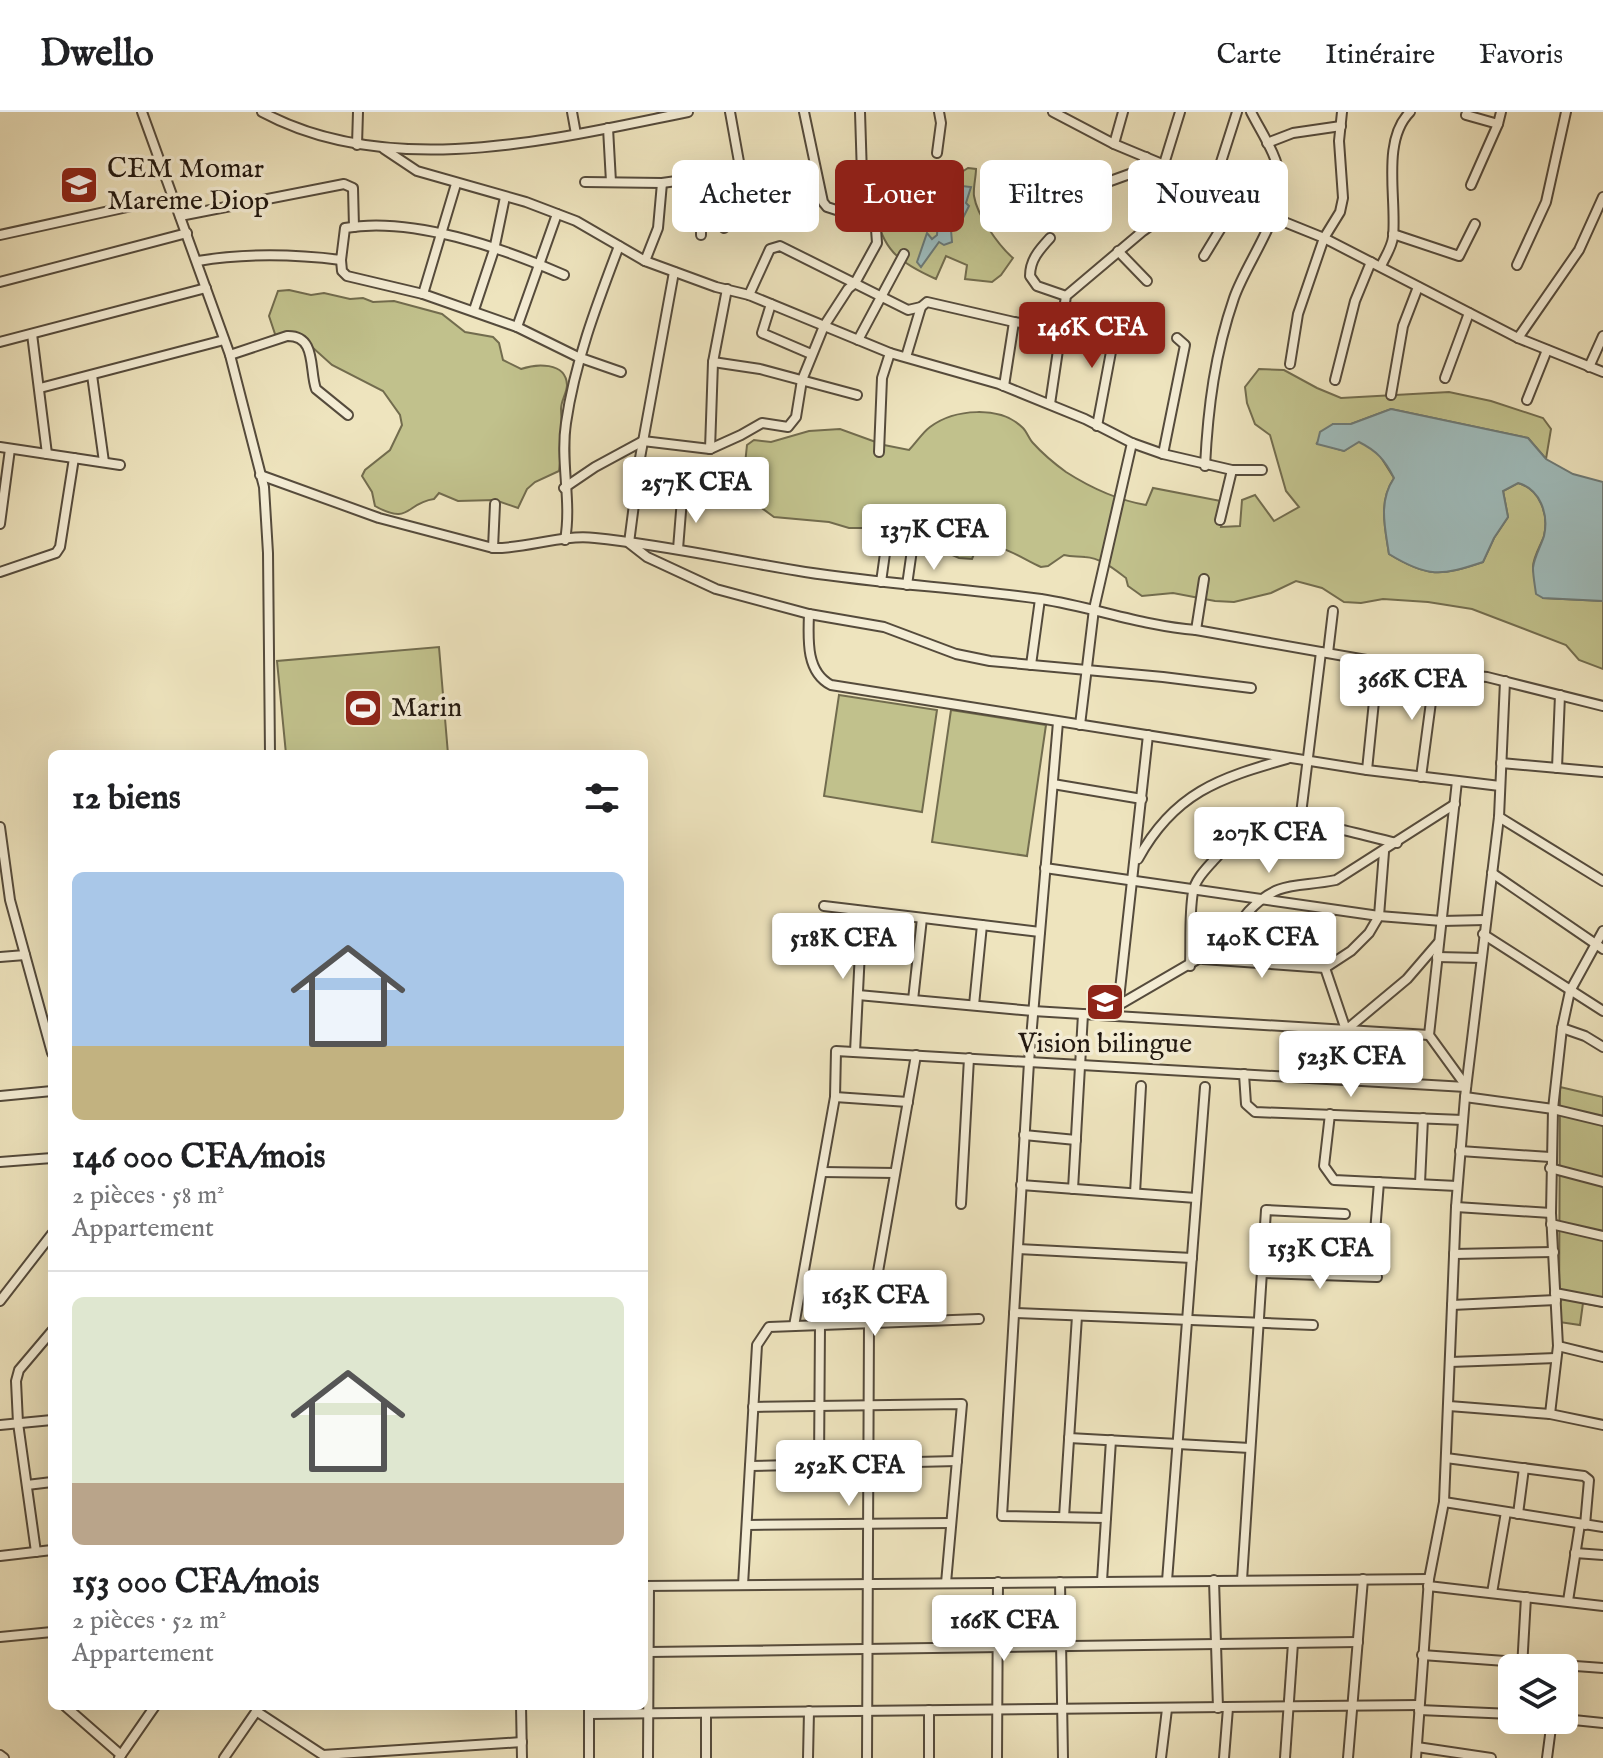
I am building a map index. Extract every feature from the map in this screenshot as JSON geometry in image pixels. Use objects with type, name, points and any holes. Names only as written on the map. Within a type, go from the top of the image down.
[{"type":"street","points":[[142,112],[230,355],[264,487],[268,553],[270,750]]},
{"type":"street","points":[[262,112],[317,136],[384,149],[458,148],[576,134],[688,112]]},
{"type":"street","points":[[357,145],[358,112]]},
{"type":"street","points":[[572,112],[576,134]]},
{"type":"street","points":[[730,112],[739,160]]},
{"type":"street","points":[[804,112],[814,160]]},
{"type":"street","points":[[860,112],[861,160]]},
{"type":"street","points":[[937,153],[941,123],[939,112]]},
{"type":"street","points":[[1053,112],[1067,116],[1114,144],[1154,160]]},
{"type":"street","points":[[1114,144],[1123,112]]},
{"type":"street","points":[[1165,160],[1180,112]]},
{"type":"street","points":[[1222,160],[1237,112]]},
{"type":"street","points":[[1251,112],[1274,160]]},
{"type":"street","points":[[1290,364],[1298,314],[1324,238],[1340,212],[1343,198],[1339,141],[1342,112]]},
{"type":"street","points":[[1381,266],[1393,234],[1392,185],[1396,135],[1400,123],[1410,112]]},
{"type":"street","points":[[1471,185],[1501,112]]},
{"type":"street","points":[[1517,265],[1546,202],[1566,112]]},
{"type":"street","points":[[1466,115],[1498,124]]},
{"type":"street","points":[[1267,143],[1293,133],[1341,126]]},
{"type":"street","points":[[608,128],[611,182]]},
{"type":"street","points":[[384,149],[417,171],[557,214],[645,261],[749,295],[890,353],[1004,386],[1132,443],[1205,466],[1262,470]]},
{"type":"street","points":[[1112,180],[1138,171],[1146,157]]},
{"type":"street","points":[[585,182],[672,182]]},
{"type":"street","points":[[645,261],[658,228],[662,183]]},
{"type":"street","points":[[180,216],[344,184],[353,188],[354,227]]},
{"type":"street","points":[[423,294],[456,184]]},
{"type":"street","points":[[819,185],[823,202],[835,210]]},
{"type":"street","points":[[0,235],[173,197]]},
{"type":"street","points":[[474,310],[494,250],[505,197]]},
{"type":"street","points":[[1518,338],[1579,250],[1603,197]]},
{"type":"street","points":[[517,327],[557,214]]},
{"type":"street","points":[[1288,223],[1381,266],[1518,338],[1603,372]]},
{"type":"street","points":[[564,275],[540,264],[442,234],[393,224],[345,228],[341,260],[342,271],[347,276],[474,310],[578,357],[621,372]]},
{"type":"street","points":[[1393,234],[1459,256],[1475,224]]},
{"type":"street","points":[[564,488],[643,441],[710,449],[762,423],[788,427],[792,424],[811,354],[824,326],[855,283],[877,243],[876,232]]},
{"type":"street","points":[[1050,404],[1066,296],[1143,232]]},
{"type":"street","points":[[1204,256],[1219,232]]},
{"type":"street","points":[[1205,466],[1207,415],[1224,328],[1239,283],[1264,232]]},
{"type":"street","points":[[0,282],[187,233]]},
{"type":"street","points":[[1050,238],[1037,251],[1030,276],[1037,286],[1066,296]]},
{"type":"street","points":[[565,540],[568,510],[564,488],[566,422],[578,357],[619,246]]},
{"type":"street","points":[[749,295],[770,249],[775,246],[819,263],[908,310],[927,302],[1014,322],[1062,329]]},
{"type":"street","points":[[1118,251],[1147,281]]},
{"type":"street","points":[[198,261],[238,255],[277,254],[341,260]]},
{"type":"street","points":[[858,340],[904,254]]},
{"type":"street","points":[[1335,380],[1355,301],[1371,262]]},
{"type":"street","points":[[629,543],[643,441],[674,272]]},
{"type":"street","points":[[1391,395],[1403,326],[1418,287]]},
{"type":"street","points":[[0,342],[206,288]]},
{"type":"street","points":[[710,449],[713,362],[727,289]]},
{"type":"street","points":[[771,304],[762,333],[811,354]]},
{"type":"street","points":[[906,357],[921,307]]},
{"type":"street","points":[[1445,378],[1469,313]]},
{"type":"street","points":[[1097,426],[1117,320]]},
{"type":"street","points":[[1004,386],[1014,322]]},
{"type":"street","points":[[32,334],[47,454]]},
{"type":"street","points":[[230,355],[287,336],[296,337],[310,349],[316,389],[348,415]]},
{"type":"street","points":[[1589,367],[1603,336]]},
{"type":"street","points":[[1163,454],[1185,345],[1177,338]]},
{"type":"street","points":[[40,388],[224,340]]},
{"type":"street","points":[[1527,400],[1547,350]]},
{"type":"street","points":[[879,452],[882,378],[890,353]]},
{"type":"street","points":[[713,362],[857,395]]},
{"type":"street","points":[[92,375],[104,462]]},
{"type":"street","points":[[1080,725],[1094,609],[1132,443]]},
{"type":"street","points":[[0,447],[120,465]]},
{"type":"street","points":[[0,519],[10,449]]},
{"type":"street","points":[[0,572],[56,553],[60,547],[74,458]]},
{"type":"street","points":[[1220,520],[1232,470]]},
{"type":"street","points":[[260,475],[379,518],[493,548],[510,549],[591,537],[805,572],[1040,599],[1171,628],[1505,681],[1603,706]]},
{"type":"street","points":[[678,549],[682,499]]},
{"type":"street","points":[[493,548],[495,504]]},
{"type":"street","points":[[881,582],[889,525]]},
{"type":"street","points":[[629,543],[647,557],[706,585],[809,614],[884,627],[956,654],[1251,688]]},
{"type":"street","points":[[907,585],[913,543]]},
{"type":"street","points":[[1196,630],[1204,579]]},
{"type":"street","points":[[1031,665],[1040,599]]},
{"type":"street","points":[[1300,822],[1306,760],[1333,611]]},
{"type":"street","points":[[809,614],[808,640],[815,670],[820,679],[831,685],[1367,770],[1500,786]]},
{"type":"street","points":[[1367,770],[1378,662]]},
{"type":"street","points":[[1421,777],[1435,672]]},
{"type":"street","points":[[1416,1758],[1428,1582],[1444,1502],[1457,1186],[1483,934],[1499,817],[1505,681]]},
{"type":"street","points":[[1557,768],[1560,695]]},
{"type":"street","points":[[1058,722],[1029,1062],[1002,1516],[1106,1518]]},
{"type":"street","points":[[1118,1010],[1148,735]]},
{"type":"street","points":[[1136,864],[1146,845],[1193,795],[1218,780],[1292,757]]},
{"type":"street","points":[[1501,763],[1603,772]]},
{"type":"street","points":[[1457,781],[1429,1035],[1466,1087]]},
{"type":"street","points":[[1053,784],[1142,799]]},
{"type":"street","points":[[1118,1010],[1231,939],[1248,912],[1272,891],[1292,885],[1336,880],[1455,804]]},
{"type":"street","points":[[1499,817],[1603,881]]},
{"type":"street","points":[[1190,966],[1193,889],[1220,854],[1239,839],[1278,823],[1300,822],[1398,843]]},
{"type":"street","points":[[0,827],[5,901],[25,955],[48,1038]]},
{"type":"street","points":[[1202,959],[1325,968],[1351,951],[1369,933],[1379,916],[1384,852]]},
{"type":"street","points":[[1045,868],[1379,916],[1442,921],[1485,920]]},
{"type":"street","points":[[1492,873],[1599,947]]},
{"type":"street","points":[[824,906],[1040,932]]},
{"type":"street","points":[[855,1052],[862,911]]},
{"type":"street","points":[[913,1000],[922,918]]},
{"type":"street","points":[[974,1005],[982,925]]},
{"type":"street","points":[[1550,1414],[1558,1346],[1551,1224],[1553,1109],[1562,1028],[1570,991],[1599,947],[1603,931]]},
{"type":"street","points":[[1483,934],[1603,1011]]},
{"type":"street","points":[[1346,1030],[1407,979],[1439,942]]},
{"type":"street","points":[[0,957],[25,955]]},
{"type":"street","points":[[1437,957],[1481,958]]},
{"type":"street","points":[[1325,968],[1346,1030]]},
{"type":"street","points":[[858,995],[1033,1011],[1083,1014],[1118,1010],[1429,1035]]},
{"type":"street","points":[[1073,1189],[1083,1014]]},
{"type":"street","points":[[1562,1028],[1585,1036],[1603,1047]]},
{"type":"street","points":[[794,1326],[835,1097],[836,1051],[1466,1087]]},
{"type":"street","points":[[867,1758],[869,1323],[916,1055]]},
{"type":"street","points":[[961,1204],[969,1058]]},
{"type":"street","points":[[1244,1074],[1246,1104],[1255,1112],[1463,1120]]},
{"type":"street","points":[[1135,1193],[1141,1086]]},
{"type":"street","points":[[1167,1581],[1205,1087]]},
{"type":"street","points":[[0,1096],[48,1091]]},
{"type":"street","points":[[835,1097],[908,1102]]},
{"type":"street","points":[[1465,1097],[1553,1109],[1603,1121]]},
{"type":"street","points":[[1330,1114],[1324,1166],[1328,1174],[1341,1181],[1457,1186]]},
{"type":"street","points":[[1420,1183],[1423,1118]]},
{"type":"street","points":[[1024,1135],[1076,1140]]},
{"type":"street","points":[[1460,1151],[1550,1157]]},
{"type":"street","points":[[0,1161],[48,1158]]},
{"type":"street","points":[[1550,1168],[1603,1182]]},
{"type":"street","points":[[822,1172],[895,1173]]},
{"type":"street","points":[[1373,1258],[1379,1182]]},
{"type":"street","points":[[1021,1185],[1196,1198]]},
{"type":"street","points":[[1456,1207],[1551,1213]]},
{"type":"street","points":[[1242,1580],[1266,1210],[1345,1214]]},
{"type":"street","points":[[1551,1224],[1603,1236]]},
{"type":"street","points":[[0,1301],[48,1239]]},
{"type":"street","points":[[1018,1249],[1192,1258]]},
{"type":"street","points":[[1454,1254],[1554,1252]]},
{"type":"street","points":[[1263,1273],[1377,1277]]},
{"type":"street","points":[[1452,1305],[1556,1296],[1603,1302]]},
{"type":"street","points":[[1014,1313],[1313,1325]]},
{"type":"street","points":[[1064,1517],[1077,1316]]},
{"type":"street","points":[[743,1585],[757,1345],[769,1327],[979,1319]]},
{"type":"street","points":[[819,1464],[820,1325]]},
{"type":"street","points":[[36,1552],[18,1423],[16,1381],[19,1370],[48,1336]]},
{"type":"street","points":[[1558,1346],[1603,1357]]},
{"type":"street","points":[[1450,1362],[1556,1358]]},
{"type":"street","points":[[753,1407],[962,1404],[946,1583]]},
{"type":"street","points":[[1449,1406],[1550,1414],[1603,1425]]},
{"type":"street","points":[[0,1425],[48,1420]]},
{"type":"street","points":[[1069,1438],[1250,1448]]},
{"type":"street","points":[[1102,1581],[1111,1440]]},
{"type":"street","points":[[1446,1458],[1584,1476],[1589,1480],[1568,1601]]},
{"type":"street","points":[[750,1466],[957,1461]]},
{"type":"street","points":[[1518,1514],[1524,1468]]},
{"type":"street","points":[[27,1485],[48,1482]]},
{"type":"street","points":[[1444,1502],[1603,1527]]},
{"type":"street","points":[[1492,1593],[1506,1512]]},
{"type":"street","points":[[747,1525],[951,1523]]},
{"type":"street","points":[[0,1556],[48,1550]]},
{"type":"street","points":[[1575,1553],[1603,1555]]},
{"type":"street","points":[[1348,1758],[1363,1579]]},
{"type":"street","points":[[648,1586],[1363,1579],[1428,1582],[1603,1606]]},
{"type":"street","points":[[1214,1580],[1224,1758]]},
{"type":"street","points":[[997,1758],[998,1582]]},
{"type":"street","points":[[1060,1582],[1063,1758]]},
{"type":"street","points":[[1523,1654],[1526,1597]]},
{"type":"street","points":[[648,1619],[648,1758]]},
{"type":"street","points":[[0,1637],[48,1632]]},
{"type":"street","points":[[649,1652],[1358,1642]]},
{"type":"street","points":[[1285,1758],[1293,1643]]},
{"type":"street","points":[[1422,1655],[1498,1663]]},
{"type":"street","points":[[1578,1667],[1603,1668]]},
{"type":"street","points":[[589,1758],[589,1710],[706,1713],[1352,1706],[1498,1713]]},
{"type":"street","points":[[1161,1758],[1167,1709]]},
{"type":"street","points":[[69,1710],[120,1757],[152,1710]]},
{"type":"street","points":[[224,1758],[257,1710]]},
{"type":"street","points":[[261,1710],[322,1756],[522,1742]]},
{"type":"street","points":[[521,1710],[522,1758]]},
{"type":"street","points":[[929,1710],[929,1758]]},
{"type":"street","points":[[808,1758],[809,1711]]},
{"type":"street","points":[[706,1713],[706,1758]]},
{"type":"street","points":[[1578,1720],[1603,1723]]},
{"type":"street","points":[[1547,1758],[1550,1734]]},
{"type":"street","points":[[441,1747],[441,1758]]},
{"type":"street","points":[[1417,1747],[1491,1758]]},
{"type":"green space","points":[[976,169],[974,196],[980,214],[980,232],[991,232],[1013,258],[992,282],[965,279],[967,265],[946,256],[936,279],[902,260],[887,244],[881,232],[964,232],[964,171]]},
{"type":"green space","points":[[278,291],[311,295],[324,293],[350,299],[363,298],[373,302],[394,301],[442,314],[465,332],[493,337],[499,343],[503,360],[521,369],[534,366],[556,368],[565,377],[567,385],[561,406],[559,471],[527,489],[518,508],[495,500],[458,501],[439,493],[434,499],[402,514],[375,506],[372,492],[362,476],[390,450],[402,425],[400,415],[383,391],[332,365],[302,338],[277,340],[269,316]]},
{"type":"green space","points":[[1259,369],[1284,370],[1341,398],[1449,392],[1491,401],[1543,418],[1551,429],[1546,459],[1528,438],[1391,409],[1351,424],[1333,424],[1317,443],[1344,451],[1359,441],[1377,451],[1394,478],[1384,505],[1389,554],[1425,571],[1445,572],[1483,562],[1508,517],[1503,491],[1518,483],[1526,486],[1537,497],[1544,511],[1544,536],[1533,567],[1543,598],[1603,601],[1603,669],[1579,660],[1566,645],[1472,609],[1383,599],[1344,602],[1322,588],[1296,581],[1271,593],[1234,602],[1173,593],[1142,596],[1128,586],[1126,578],[1117,571],[1091,558],[1064,555],[1041,567],[1010,551],[985,546],[977,547],[972,559],[959,558],[914,538],[870,528],[774,517],[748,498],[743,483],[747,445],[754,440],[771,442],[809,431],[840,429],[884,445],[909,450],[927,429],[940,421],[977,412],[1013,421],[1062,469],[1115,497],[1146,505],[1153,488],[1226,502],[1221,527],[1240,526],[1242,500],[1255,495],[1274,521],[1299,507],[1286,491],[1270,435],[1255,424],[1247,403],[1245,387]]},
{"type":"green space","name":"Marin","points":[[439,647],[448,750],[286,750],[277,661]]},
{"type":"green space","points":[[839,695],[937,710],[922,812],[824,796]]},
{"type":"green space","points":[[951,710],[1046,725],[1027,856],[932,842]]},
{"type":"green space","points":[[1560,1087],[1603,1097],[1603,1307],[1583,1303],[1580,1325],[1559,1322]]},
{"type":"water","points":[[964,186],[971,187],[966,203],[969,206],[964,216]]},
{"type":"water","points":[[937,232],[951,232],[952,242],[944,245],[939,242],[921,267],[917,262],[927,233],[932,239]]},
{"type":"water","points":[[1391,409],[1528,438],[1546,459],[1573,474],[1603,482],[1603,601],[1543,598],[1536,594],[1533,568],[1544,536],[1544,511],[1532,491],[1518,483],[1503,491],[1508,517],[1483,562],[1435,572],[1414,567],[1389,554],[1384,505],[1394,478],[1387,466],[1376,453],[1359,442],[1344,451],[1317,444],[1320,432],[1333,424],[1351,424]]},
{"type":"place","name":"CEM Momar Mareme Diop","points":[[79,185]]},
{"type":"place","name":"Marin","points":[[363,708]]},
{"type":"place","name":"Vision bilingue","points":[[1105,1002]]}]
